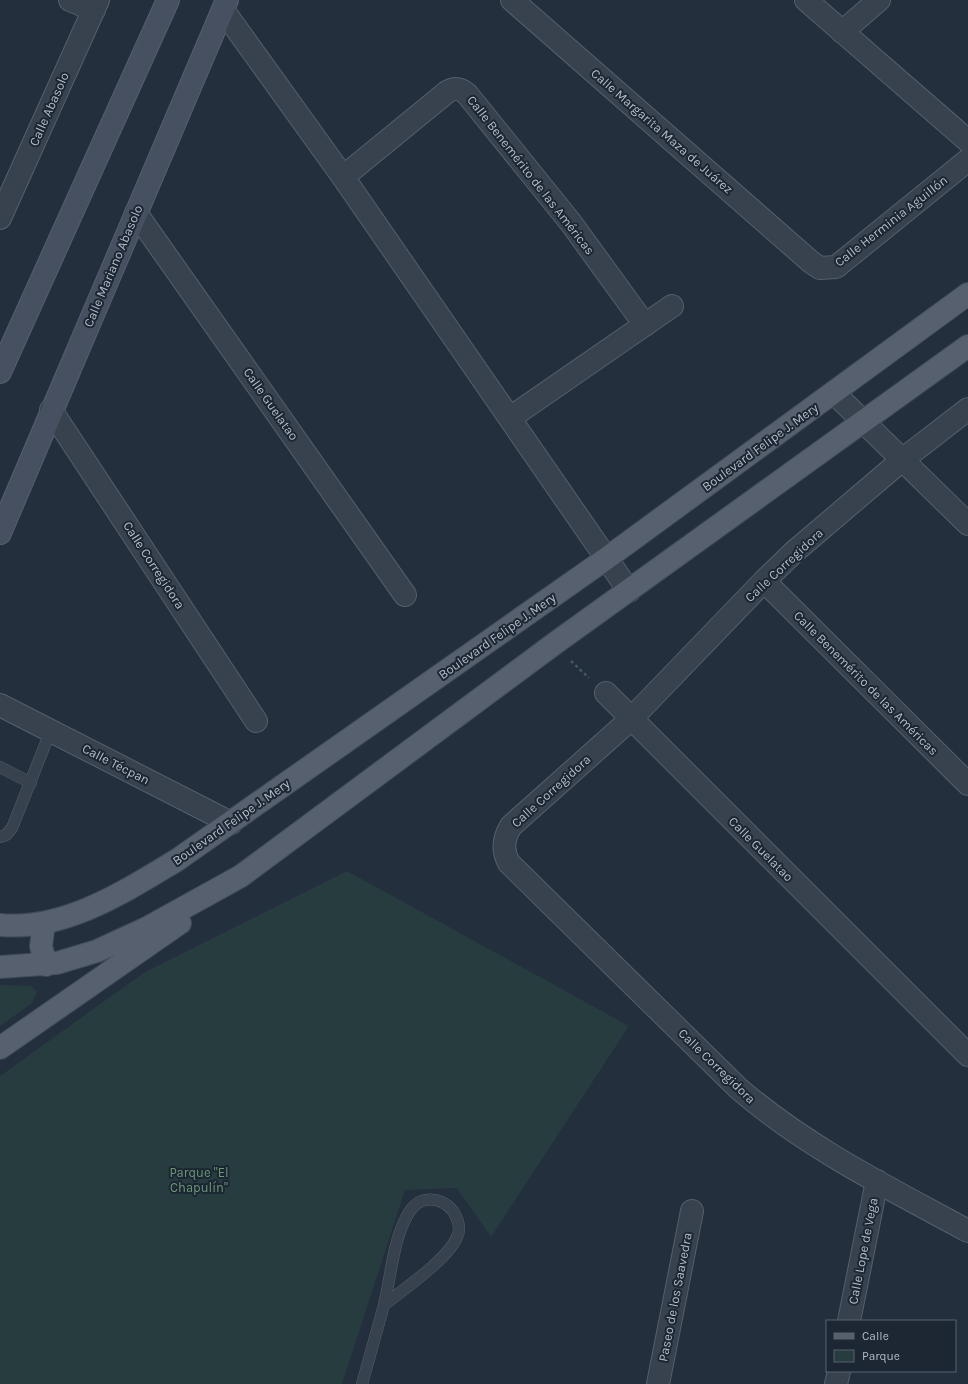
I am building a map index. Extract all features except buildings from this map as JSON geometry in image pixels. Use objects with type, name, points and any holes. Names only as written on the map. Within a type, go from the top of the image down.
[{"type":"main road","points":[[0,372],[168,0]]},
{"type":"main road","name":"Calle Mariano Abasolo","points":[[0,533],[51,410],[225,5]]},
{"type":"main road","name":"Boulevard Felipe J. Mery","points":[[0,925],[44,923],[67,917],[95,906],[137,884],[231,823],[607,558],[968,294]]},
{"type":"main road","points":[[0,1048],[168,933],[241,876],[554,644],[968,346]]},
{"type":"main road","points":[[0,967],[46,965],[58,963],[97,951],[147,928],[241,876]]},
{"type":"main road","points":[[44,923],[41,946],[46,965]]},
{"type":"street","points":[[70,0],[96,5]]},
{"type":"street","name":"Calle Margarita Maza de Juárez","points":[[512,0],[811,262]]},
{"type":"street","points":[[806,0],[968,141]]},
{"type":"street","points":[[842,32],[879,0]]},
{"type":"street","name":"Calle Abasolo","points":[[0,218],[96,5]]},
{"type":"street","points":[[225,5],[629,591]]},
{"type":"street","name":"Calle Benemérito de las Américas","points":[[344,177],[447,92],[452,89],[462,89],[468,94],[571,223],[645,324]]},
{"type":"street","name":"Calle Herminia Aguillón","points":[[811,262],[820,268],[836,267],[968,160]]},
{"type":"street","name":"Calle Guelatao","points":[[136,213],[405,595]]},
{"type":"street","points":[[510,418],[672,306]]},
{"type":"street","points":[[834,393],[968,524]]},
{"type":"street","name":"Calle Corregidora","points":[[968,409],[902,460],[794,552],[764,581],[631,719],[511,826],[505,835],[504,846],[505,856],[509,863],[749,1098],[790,1128],[877,1181],[968,1231]]},
{"type":"street","name":"Calle Corregidora","points":[[51,410],[256,721]]},
{"type":"street","name":"Calle Benemérito de las Américas","points":[[764,581],[968,784]]},
{"type":"street","name":"Calle Guelatao","points":[[606,693],[968,1055]]},
{"type":"street","name":"Calle Técpan","points":[[0,705],[231,823]]},
{"type":"street","name":"Calle Lope de Vega","points":[[849,1320],[877,1181]]},
{"type":"street","name":"Paseo de los Saavedra","points":[[658,1384],[692,1211]]},
{"type":"street","points":[[836,1384],[839,1372]]},
{"type":"lane","points":[[0,837],[6,835],[12,828],[51,730]]},
{"type":"lane","points":[[0,767],[31,783]]},
{"type":"lane","points":[[362,1384],[384,1304],[403,1223],[409,1212],[416,1204],[424,1200],[432,1199],[447,1205],[453,1211],[459,1225],[458,1236],[453,1247],[423,1274],[384,1304]]},
{"type":"path","points":[[554,644],[606,693]]},
{"type":"green space","name":"Parque \"El Chapulín\"","points":[[347,871],[629,1026],[491,1237],[457,1188],[405,1190],[342,1384],[0,1384],[0,1076],[145,972]]},
{"type":"green space","points":[[0,985],[31,986],[37,992],[32,1003],[0,1026]]}]
